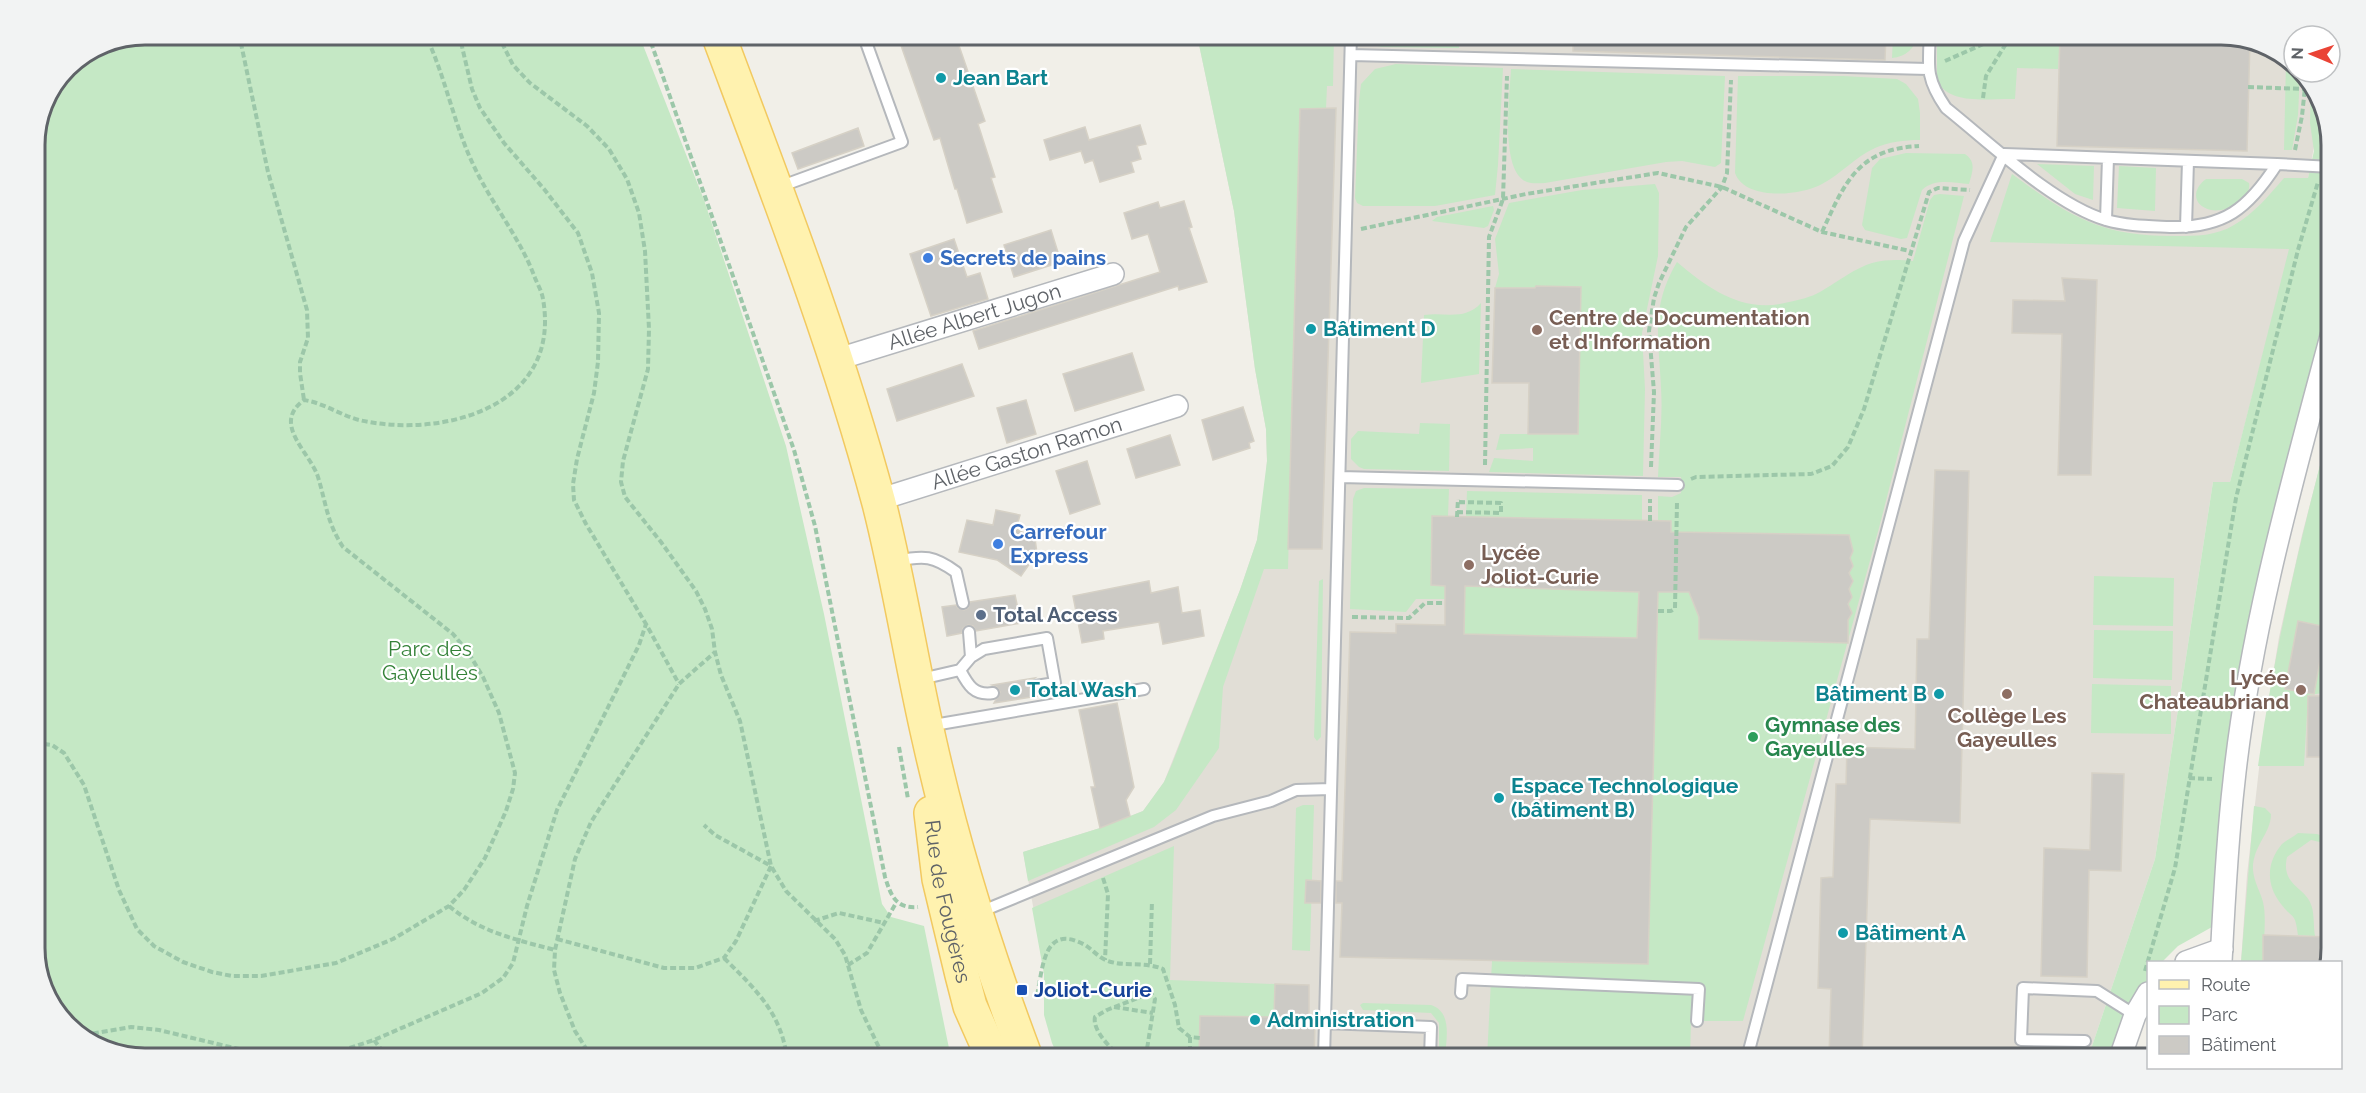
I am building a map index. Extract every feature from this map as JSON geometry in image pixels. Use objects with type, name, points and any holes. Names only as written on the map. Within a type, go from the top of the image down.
[{"type":"main road","points":[[722,45],[775,188],[853,412],[894,562],[917,679],[918,735],[1006,1006],[1022,1048]]},
{"type":"main road","name":"Rue de Fougères","points":[[918,735],[939,879],[970,1006],[988,1048]]},
{"type":"street","name":"Allée Albert Jugon","points":[[835,360],[1113,274]]},
{"type":"street","points":[[2196,961],[2222,956],[2234,780],[2261,615],[2321,375]]},
{"type":"street","name":"Allée Gaston Ramon","points":[[878,500],[1176,406]]},
{"type":"street","points":[[2125,1048],[2143,1002]]},
{"type":"lane","points":[[775,188],[902,142],[867,45]]},
{"type":"lane","points":[[1324,1048],[1351,45]]},
{"type":"lane","points":[[1929,45],[1928,69],[1934,90],[1946,108],[2054,194],[2106,220],[2136,226],[2208,225],[2243,206],[2261,189],[2277,164]]},
{"type":"lane","points":[[1351,55],[1928,69]]},
{"type":"lane","points":[[2004,154],[2321,166]]},
{"type":"lane","points":[[1750,1048],[1960,253],[2004,154]]},
{"type":"lane","points":[[2106,220],[2108,158]]},
{"type":"lane","points":[[2186,227],[2188,161]]},
{"type":"lane","points":[[1340,477],[1678,485]]},
{"type":"lane","points":[[894,562],[918,556],[939,559],[956,572],[963,603]]},
{"type":"lane","points":[[969,632],[971,657]]},
{"type":"lane","points":[[917,679],[960,670],[971,657],[984,649],[1047,638],[1055,683],[1036,686]]},
{"type":"lane","points":[[960,670],[971,689],[984,695],[993,693]]},
{"type":"lane","points":[[918,735],[1144,689]]},
{"type":"lane","points":[[977,914],[1213,816],[1271,801],[1296,790],[1331,789]]},
{"type":"lane","points":[[1461,993],[1462,979],[1699,988],[1698,1021]]},
{"type":"lane","points":[[2085,1041],[2021,1040],[2023,988],[2097,991],[2143,1002]]},
{"type":"lane","points":[[1325,1023],[1431,1027],[1430,1048]]},
{"type":"path","points":[[242,45],[268,172],[307,310],[308,338],[300,362],[304,400]]},
{"type":"path","points":[[45,744],[52,745],[64,753],[84,785],[105,852],[137,930],[154,946],[183,962],[212,972],[232,976],[261,976],[336,963],[393,939],[449,906],[464,890],[485,858],[498,832],[513,789],[515,773],[499,713],[483,677],[468,652],[453,634],[343,548],[332,531],[317,475],[293,435],[292,417],[296,406],[304,400],[320,402],[358,419],[391,424],[449,421],[467,416],[502,402],[521,386],[531,373],[542,351],[543,298],[528,259],[473,164],[430,45]]},
{"type":"path","points":[[462,45],[472,89],[480,108],[504,143],[578,233],[591,273],[599,313],[598,363],[594,393],[577,459],[573,484],[574,500],[679,684]]},
{"type":"path","points":[[503,45],[513,65],[524,77],[587,126],[609,149],[627,179],[639,213],[648,290],[648,369],[623,461],[621,482],[625,496],[662,542],[696,591],[712,629],[721,675],[740,721],[771,866],[786,891],[834,939],[845,955],[861,1010],[879,1048]]},
{"type":"path","points":[[652,45],[797,460],[815,526],[885,877],[896,903],[903,907],[921,907]]},
{"type":"path","points":[[1928,69],[1981,45]]},
{"type":"path","points":[[1983,98],[1986,76],[2005,45]]},
{"type":"path","points":[[1484,480],[1489,237],[1503,199],[1508,59]]},
{"type":"path","points":[[1650,521],[1654,392],[1649,331],[1654,298],[1667,264],[1686,227],[1722,187],[1727,173],[1732,64]]},
{"type":"path","points":[[2248,87],[2303,89]]},
{"type":"path","points":[[2290,165],[2302,116],[2305,91]]},
{"type":"path","points":[[1822,232],[1841,191],[1871,157],[1892,150],[1919,146]]},
{"type":"path","points":[[1346,232],[1503,199],[1658,173],[1722,187],[1822,232],[1910,251]]},
{"type":"path","points":[[2148,961],[2175,868],[2236,498],[2298,250],[2321,183]]},
{"type":"path","points":[[1658,611],[1673,610],[1675,604],[1678,485],[1696,477],[1811,474],[1832,466],[1848,447],[1864,409],[1929,192],[1938,188],[1986,193]]},
{"type":"path","points":[[1458,502],[1501,503],[1501,513],[1457,514],[1458,502]]},
{"type":"path","points":[[1336,616],[1409,618],[1425,603],[1445,603]]},
{"type":"path","points":[[349,1048],[374,1040],[482,993],[503,978],[513,963],[526,906],[557,810],[639,645],[646,624]]},
{"type":"path","points":[[585,1048],[574,1031],[554,970],[557,939],[575,859],[591,822],[679,684],[715,652]]},
{"type":"path","points":[[910,807],[918,735]]},
{"type":"path","points":[[2189,778],[2213,779]]},
{"type":"path","points":[[704,825],[715,836],[771,866]]},
{"type":"path","points":[[557,939],[664,968],[695,968],[724,958],[736,941],[771,866]]},
{"type":"path","points":[[1102,877],[1107,894],[1105,960]]},
{"type":"path","points":[[1149,964],[1152,902]]},
{"type":"path","points":[[848,965],[867,953],[896,903]]},
{"type":"path","points":[[449,906],[463,918],[486,930],[555,950]]},
{"type":"path","points":[[814,921],[839,913],[884,923]]},
{"type":"path","points":[[1037,995],[1045,955],[1056,941],[1075,940],[1105,960],[1149,964],[1163,969],[1175,1005],[1179,1028],[1190,1037],[1200,1038]]},
{"type":"path","points":[[724,958],[744,978],[778,1021],[786,1048]]},
{"type":"path","points":[[2143,1002],[2141,986],[2147,965]]},
{"type":"path","points":[[1112,1048],[1096,1028],[1094,1022],[1099,1013],[1151,993],[1155,999],[1147,1048]]},
{"type":"path","points":[[1113,1007],[1153,1013]]},
{"type":"path","points":[[93,1033],[131,1027],[159,1030],[237,1048]]},
{"type":"path","points":[[1190,1037],[1190,1048]]},
{"type":"path","points":[[374,1040],[380,1048]]},
{"type":"shaded area","name":"Lycée Joliot-Curie","points":[[1199,45],[2221,45],[2240,47],[2271,58],[2282,66],[2282,84],[2300,84],[2316,113],[2318,123],[2308,179],[2230,482],[2213,482],[2155,859],[2091,1048],[1059,1048],[1023,852],[1100,828],[1143,811],[1164,782],[1240,590],[1257,540],[1267,461],[1266,429],[1255,369],[1234,211]]},
{"type":"shaded area","name":"Lycée Chateaubriand","points":[[2321,462],[2320,961],[2241,961],[2247,875],[2262,742],[2279,637]]},
{"type":"green space","name":"Parc des Gayeulles","points":[[145,45],[643,45],[704,200],[786,446],[824,614],[882,904],[891,917],[924,926],[949,1048],[145,1048],[126,1046],[107,1040],[95,1035],[74,1019],[55,992],[45,954],[45,139],[48,119],[53,107],[74,74],[107,53],[126,47]]},
{"type":"green space","points":[[1199,45],[1334,45],[1333,86],[1327,86],[1326,109],[1300,109],[1288,569],[1264,569],[1223,687],[1219,748],[1176,810],[1154,827],[1028,881],[1023,852],[1100,828],[1143,811],[1164,782],[1240,590],[1257,540],[1267,461],[1266,429],[1255,369],[1234,211]]},
{"type":"green space","points":[[1372,45],[1459,45],[1459,48]]},
{"type":"green space","points":[[1893,45],[1914,45],[1902,56],[1892,58]]},
{"type":"green space","points":[[1937,45],[2059,45],[2058,69],[2017,68],[2015,99],[1961,97],[1943,89],[1937,81]]},
{"type":"green space","points":[[1396,64],[1503,68],[1495,195],[1435,206],[1363,206],[1357,203],[1355,198],[1361,84],[1375,69]]},
{"type":"green space","points":[[1511,69],[1725,76],[1721,163],[1715,167],[1682,161],[1666,162],[1545,183],[1527,182],[1518,175],[1509,148],[1508,112]]},
{"type":"green space","points":[[1738,76],[1843,76],[1897,79],[1906,84],[1918,99],[1920,140],[1885,144],[1875,148],[1829,180],[1813,188],[1788,193],[1761,192],[1741,182],[1735,173]]},
{"type":"green space","points":[[2285,84],[2299,84],[2298,115],[2292,150],[2284,150]]},
{"type":"green space","points":[[2311,100],[2316,113],[2321,139],[2321,338],[2311,374],[2225,779],[2212,927],[2178,946],[2163,961],[2147,961],[2147,982],[2127,1017],[2116,1048],[2091,1048],[2155,859],[2213,482],[2230,482],[2289,249],[1990,242],[2012,174],[2070,213],[2107,228],[2150,235],[2206,235],[2227,229],[2242,220],[2284,178],[2308,178],[2314,151],[2310,123]]},
{"type":"green space","points":[[1906,153],[1965,154],[1972,164],[1969,184],[1938,183],[1922,190],[1907,238],[1901,239],[1865,230],[1862,225],[1872,168],[1880,159]]},
{"type":"green space","points":[[2037,164],[2094,166],[2093,200],[2075,194]]},
{"type":"green space","points":[[2119,166],[2156,168],[2155,211],[2117,208]]},
{"type":"green space","points":[[2206,179],[2242,179],[2249,183],[2249,189],[2237,204],[2224,209],[2211,210],[2200,205],[2196,197],[2198,188]]},
{"type":"green space","points":[[1655,184],[1659,193],[1658,256],[1642,333],[1645,389],[1643,476],[1489,472],[1494,458],[1533,461],[1533,448],[1496,450],[1500,434],[1578,434],[1581,287],[1495,288],[1499,274],[1495,239],[1509,203],[1582,190]]},
{"type":"green space","points":[[1934,195],[1964,196],[1879,528],[1743,1021],[1691,1021],[1690,1048],[1488,1048],[1492,961],[1648,964],[1658,592],[1670,592],[1671,522],[1658,521],[1658,496],[1672,497],[1681,493],[1681,477],[1658,477],[1662,410],[1658,324],[1668,279],[1677,262],[1715,290],[1742,302],[1773,305],[1801,299],[1816,294],[1863,266],[1884,261],[1913,261],[1930,200]]},
{"type":"green space","points":[[1493,206],[1494,210],[1488,226],[1484,228],[1432,221],[1437,217]]},
{"type":"green space","points":[[1481,303],[1479,374],[1421,383],[1424,315],[1461,314],[1475,309]]},
{"type":"green space","points":[[1420,423],[1450,424],[1449,471],[1364,469],[1351,459],[1351,439],[1358,431],[1419,434]]},
{"type":"green space","points":[[2321,462],[2321,693],[2308,695],[2304,766],[2258,766],[2289,593]]},
{"type":"green space","points":[[1364,488],[1449,489],[1448,516],[1432,516],[1431,585],[1446,586],[1445,599],[1416,599],[1406,612],[1350,609],[1353,499],[1356,491]]},
{"type":"green space","points":[[1467,491],[1642,495],[1642,521],[1466,517]]},
{"type":"green space","points":[[2094,576],[2174,578],[2173,626],[2093,625]]},
{"type":"green space","points":[[1323,579],[1321,737],[1317,741],[1314,737],[1319,581]]},
{"type":"green space","points":[[1465,586],[1639,592],[1637,638],[1464,634]]},
{"type":"green space","points":[[2094,630],[2173,631],[2172,680],[2093,678]]},
{"type":"green space","points":[[2092,684],[2171,686],[2171,734],[2091,733]]},
{"type":"green space","points":[[1303,805],[1314,805],[1310,951],[1292,950],[1296,808]]},
{"type":"green space","points":[[2254,806],[2265,808],[2271,814],[2268,828],[2253,862],[2255,879],[2264,908],[2263,961],[2241,961]]},
{"type":"green space","points":[[2298,833],[2321,835],[2321,843],[2311,840],[2287,857],[2286,866],[2293,884],[2312,906],[2315,936],[2298,935],[2293,917],[2276,897],[2273,889],[2271,866],[2282,844]]},
{"type":"green space","points":[[1174,846],[1170,980],[1275,984],[1274,1017],[1201,1016],[1199,1048],[1054,1048],[1044,1015],[1044,974],[1032,908]]},
{"type":"green space","points":[[1363,1003],[1431,1005],[1443,1014],[1447,1027],[1446,1048],[1439,1048],[1439,1023],[1431,1013],[1363,1010],[1360,1005]]},
{"type":"building","points":[[901,45],[959,45],[985,121],[978,124],[995,177],[991,178],[1002,212],[967,223],[940,138],[934,140]]},
{"type":"building","points":[[1573,45],[1886,45],[1885,60],[1573,51]]},
{"type":"building","points":[[2060,45],[2221,45],[2250,50],[2247,151],[2057,146]]},
{"type":"building","name":"Bâtiment D","points":[[1336,108],[1322,549],[1288,549],[1300,109]]},
{"type":"building","points":[[1140,125],[1146,144],[1137,146],[1141,159],[1131,162],[1134,172],[1100,182],[1093,160],[1085,163],[1081,151],[1050,160],[1044,140],[1085,127],[1089,140]]},
{"type":"building","points":[[858,128],[864,146],[798,169],[792,153]]},
{"type":"building","points":[[1184,201],[1192,227],[1189,228],[1207,282],[1179,290],[1178,286],[979,349],[973,331],[1160,272],[1148,234],[1132,239],[1124,213],[1158,202],[1160,208]]},
{"type":"building","points":[[1051,230],[1061,262],[1014,277],[1004,245]]},
{"type":"building","points":[[954,239],[967,277],[980,273],[988,299],[931,316],[910,254]]},
{"type":"building","points":[[2062,278],[2097,280],[2091,475],[2058,475],[2062,334],[2012,333],[2013,300],[2065,301]]},
{"type":"building","name":"Centre de Documentation et d'Information","points":[[1536,286],[1581,287],[1578,434],[1528,434],[1529,383],[1492,383],[1495,288],[1535,288]]},
{"type":"building","points":[[1132,353],[1144,390],[1075,411],[1063,374]]},
{"type":"building","points":[[962,364],[974,396],[897,421],[887,389]]},
{"type":"building","points":[[1026,400],[1036,434],[1007,443],[997,408]]},
{"type":"building","points":[[1243,407],[1254,441],[1249,443],[1250,448],[1213,460],[1202,420]]},
{"type":"building","points":[[1170,435],[1180,465],[1136,478],[1127,449]]},
{"type":"building","points":[[1087,461],[1100,504],[1070,514],[1056,471]]},
{"type":"building","points":[[1935,470],[1969,471],[1960,823],[1870,819],[1862,1048],[1829,1048],[1831,989],[1818,988],[1821,878],[1833,877],[1836,784],[1846,784],[1847,747],[1915,749],[1917,639],[1929,639]]},
{"type":"building","name":"Carrefour Express","points":[[996,510],[1020,515],[1016,529],[1035,539],[1037,553],[1021,576],[997,560],[959,552],[967,520],[993,525]]},
{"type":"building","name":"Espace Technologique (bâtiment B)","points":[[1432,516],[1671,521],[1671,532],[1849,535],[1853,551],[1850,558],[1853,566],[1849,573],[1853,581],[1849,589],[1852,597],[1848,604],[1852,613],[1848,620],[1848,643],[1699,639],[1699,617],[1689,592],[1658,592],[1648,964],[1340,957],[1342,903],[1336,903],[1336,881],[1342,881],[1350,632],[1396,633],[1396,624],[1445,625],[1445,586],[1431,585]],"holes":[[[1465,586],[1639,592],[1637,638],[1464,634]]]},
{"type":"building","points":[[1149,581],[1151,593],[1178,587],[1182,613],[1200,610],[1204,636],[1163,644],[1159,622],[1103,631],[1104,639],[1082,643],[1073,596]]},
{"type":"building","name":"Total Access","points":[[1015,595],[1021,623],[976,631],[973,626],[968,625],[963,628],[962,633],[947,636],[942,607],[956,605],[964,610],[968,608],[970,602]]},
{"type":"building","points":[[2298,621],[2321,626],[2321,655],[2314,694],[2285,689]]},
{"type":"building","name":"Total Wash","points":[[1035,678],[1029,683],[1029,688],[1038,696],[994,703],[1000,692],[992,685]]},
{"type":"building","points":[[2308,696],[2321,696],[2321,757],[2307,757]]},
{"type":"building","points":[[1117,703],[1134,787],[1126,800],[1130,816],[1100,828],[1091,787],[1095,787],[1079,710]]},
{"type":"building","points":[[2092,773],[2124,774],[2121,871],[2089,870],[2087,977],[2041,976],[2044,848],[2090,850]]},
{"type":"building","points":[[1306,880],[1321,881],[1321,903],[1305,903]]},
{"type":"building","points":[[2263,935],[2321,937],[2320,961],[2263,961]]},
{"type":"building","name":"Administration","points":[[1275,984],[1309,985],[1309,1023],[1315,1023],[1314,1048],[1199,1048],[1200,1016],[1274,1017]]},
{"type":"place","name":"Jean Bart","points":[[941,78]]},
{"type":"place","name":"Secrets de pains","points":[[928,258]]},
{"type":"place","name":"Bâtiment D","points":[[1311,329]]},
{"type":"place","name":"Centre de Documentation et d'Information","points":[[1537,330]]},
{"type":"place","name":"Carrefour Express","points":[[998,544]]},
{"type":"place","name":"Lycée Joliot-Curie","points":[[1469,565]]},
{"type":"place","name":"Total Access","points":[[981,615]]},
{"type":"place","name":"Total Wash","points":[[1015,690]]},
{"type":"place","name":"Lycée Chateaubriand","points":[[2301,690]]},
{"type":"place","name":"Bâtiment B","points":[[1939,694]]},
{"type":"place","name":"Collège Les Gayeulles","points":[[2007,694]]},
{"type":"place","name":"Gymnase des Gayeulles","points":[[1753,737]]},
{"type":"place","name":"Espace Technologique (bâtiment B)","points":[[1499,798]]},
{"type":"place","name":"Bâtiment A","points":[[1843,933]]},
{"type":"place","name":"Joliot-Curie","points":[[1022,990]]},
{"type":"place","name":"Administration","points":[[1255,1020]]}]
